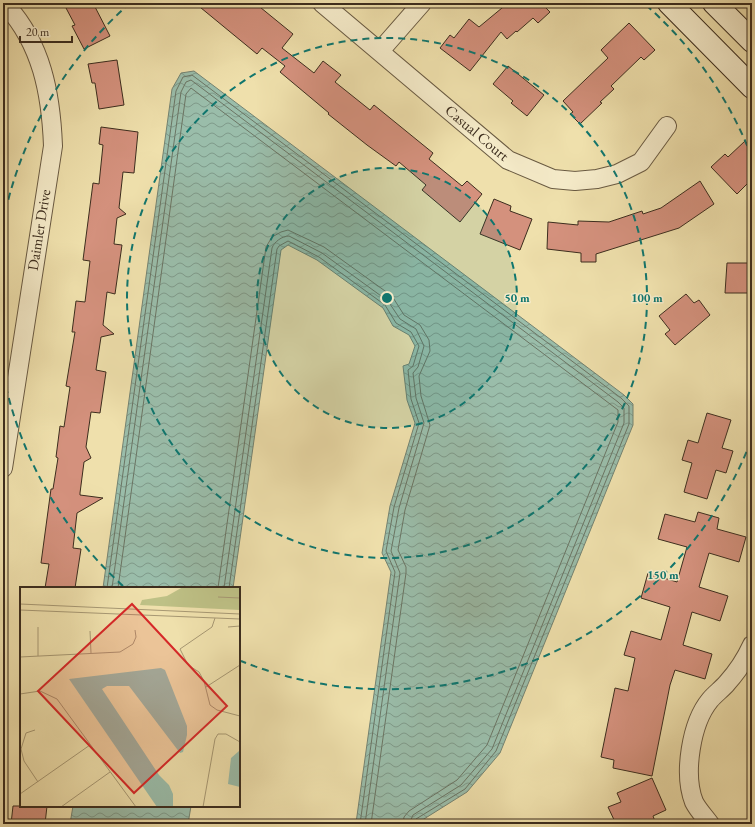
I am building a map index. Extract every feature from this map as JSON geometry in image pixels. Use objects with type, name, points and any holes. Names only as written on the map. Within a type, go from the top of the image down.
[{"type":"main road","points":[[669,3],[752,87]]},
{"type":"main road","points":[[714,3],[752,41]]},
{"type":"street","name":"Daimler Drive","points":[[3,468],[4,443],[52,146],[52,111],[45,78],[37,56],[21,25],[4,3]]},
{"type":"street","name":"Casual Court","points":[[322,3],[508,160],[552,179],[575,181],[597,179],[617,174],[641,162],[667,126]]},
{"type":"street","points":[[380,51],[422,3]]},
{"type":"street","points":[[710,824],[695,804],[693,798],[690,776],[690,754],[693,737],[699,720],[710,700],[728,682],[750,655]]},
{"type":"water","points":[[194,71],[624,395],[633,404],[633,425],[500,753],[467,792],[416,824],[356,823],[391,572],[382,553],[390,506],[415,423],[407,400],[403,366],[409,364],[415,346],[409,335],[393,326],[383,308],[317,260],[288,245],[281,250],[233,587],[103,587],[172,89],[181,73]]},
{"type":"water","points":[[73,807],[191,807],[188,824],[70,824]]},
{"type":"building","points":[[75,3],[93,3],[110,36],[84,49],[72,26],[75,25],[66,8]]},
{"type":"building","points":[[195,3],[255,3],[293,34],[282,48],[314,73],[323,61],[341,75],[335,82],[370,110],[374,105],[433,153],[429,159],[462,186],[467,181],[482,194],[460,222],[422,190],[426,185],[399,162],[396,166],[367,145],[328,114],[329,113],[280,72],[285,66],[262,48],[257,54]]},
{"type":"building","points":[[508,3],[549,3],[545,7],[550,12],[538,23],[533,18],[507,39],[501,32],[470,71],[440,48],[450,35],[454,38],[469,19],[479,27]]},
{"type":"building","points":[[629,23],[655,50],[644,60],[641,57],[611,86],[614,89],[580,124],[570,114],[573,112],[563,101],[608,58],[601,50]]},
{"type":"building","points":[[117,60],[124,105],[99,109],[95,83],[92,83],[88,64]]},
{"type":"building","points":[[508,66],[544,95],[527,116],[511,103],[513,101],[493,84]]},
{"type":"building","points":[[101,127],[138,132],[134,173],[123,172],[119,208],[126,214],[117,218],[114,244],[122,245],[115,294],[107,292],[103,325],[114,334],[101,337],[96,370],[106,372],[100,413],[91,412],[86,447],[91,458],[84,462],[80,493],[80,495],[103,498],[77,513],[73,548],[81,549],[75,587],[45,587],[49,564],[41,563],[51,489],[53,489],[58,458],[56,457],[60,426],[64,427],[70,387],[66,386],[75,332],[72,332],[76,301],[85,302],[90,261],[83,260],[93,183],[99,184],[103,145],[99,144]]},
{"type":"building","points":[[745,141],[752,148],[752,179],[737,194],[711,167],[725,154],[728,157]]},
{"type":"building","points":[[700,181],[714,204],[679,228],[596,254],[596,262],[581,262],[581,253],[547,249],[548,222],[578,225],[578,221],[609,222],[642,211],[643,214],[661,208]]},
{"type":"building","points":[[494,199],[511,206],[510,211],[532,219],[520,250],[480,234]]},
{"type":"building","points":[[727,263],[752,263],[752,293],[725,293]]},
{"type":"building","points":[[686,294],[694,303],[699,300],[710,315],[675,345],[665,334],[670,330],[659,316]]},
{"type":"building","points":[[707,413],[731,420],[722,448],[733,451],[726,473],[716,470],[707,499],[684,492],[692,463],[682,460],[688,440],[698,443]]},
{"type":"building","points":[[698,512],[719,518],[717,529],[746,537],[739,562],[709,553],[699,587],[728,596],[720,621],[692,612],[683,645],[712,654],[705,679],[675,670],[670,685],[652,776],[613,768],[614,760],[601,757],[615,688],[628,691],[635,658],[624,655],[631,631],[661,640],[670,607],[641,598],[648,573],[677,582],[687,547],[658,539],[665,514],[695,522]]},
{"type":"building","points":[[652,778],[666,810],[653,816],[656,824],[616,824],[608,807],[621,802],[617,793]]},
{"type":"building","points":[[13,806],[47,807],[45,824],[11,824]]}]
